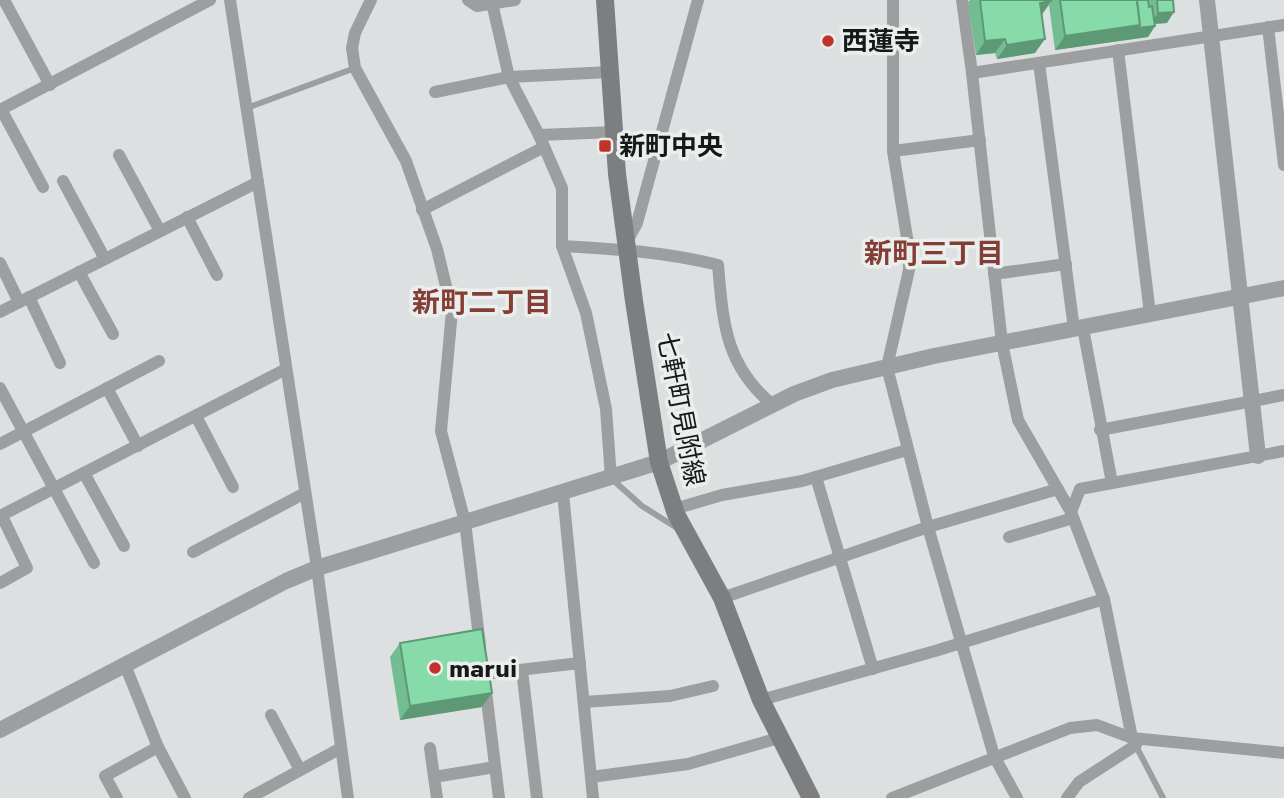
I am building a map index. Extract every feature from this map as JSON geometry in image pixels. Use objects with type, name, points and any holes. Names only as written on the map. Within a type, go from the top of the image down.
[{"type":"main road","name":"七軒町見附線","points":[[605,0],[614,132],[626,247],[659,462],[674,509],[722,598],[761,700],[811,798]]},
{"type":"street","points":[[4,0],[50,85]]},
{"type":"street","points":[[230,0],[317,568],[348,798]]},
{"type":"street","points":[[372,0],[355,33],[352,48],[355,68],[406,161],[437,249],[452,311],[441,431],[465,522],[499,798]]},
{"type":"street","points":[[468,0],[477,6],[515,0]]},
{"type":"street","points":[[626,247],[637,223],[698,0]]},
{"type":"street","points":[[892,0],[893,150],[909,250],[909,270],[887,367],[928,527],[994,756],[1017,798]]},
{"type":"street","points":[[962,0],[1002,343],[1018,420],[1072,515],[1104,599],[1134,741]]},
{"type":"street","points":[[1207,0],[1258,456]]},
{"type":"street","points":[[43,187],[1,110],[206,1]]},
{"type":"street","points":[[492,3],[509,77],[562,188],[562,246],[586,313],[606,409],[611,478]]},
{"type":"street","points":[[972,73],[1284,25]]},
{"type":"street","points":[[1268,27],[1284,165]]},
{"type":"street","points":[[1118,50],[1150,314]]},
{"type":"street","points":[[1039,63],[1066,264],[1112,483]]},
{"type":"street","points":[[435,92],[509,77],[610,72]]},
{"type":"street","points":[[422,210],[541,141],[614,132]]},
{"type":"street","points":[[893,150],[980,140]]},
{"type":"street","points":[[118,155],[160,231]]},
{"type":"street","points":[[64,181],[105,259]]},
{"type":"street","points":[[0,312],[258,182]]},
{"type":"street","points":[[187,217],[217,275]]},
{"type":"street","points":[[562,246],[626,247],[719,265],[722,314],[735,360],[752,386],[773,405]]},
{"type":"street","points":[[0,264],[60,363]]},
{"type":"street","points":[[994,274],[1066,264]]},
{"type":"street","points":[[79,272],[113,334]]},
{"type":"street","points":[[0,730],[317,568],[659,462],[773,405],[832,380],[1002,343],[1284,288]]},
{"type":"street","points":[[0,444],[159,361]]},
{"type":"street","points":[[0,583],[27,568],[1,516],[286,369]]},
{"type":"street","points":[[0,388],[94,563]]},
{"type":"street","points":[[107,388],[138,446]]},
{"type":"street","points":[[1100,430],[1284,394]]},
{"type":"street","points":[[196,416],[233,487]]},
{"type":"street","points":[[674,509],[722,495],[802,481],[907,450]]},
{"type":"street","points":[[1072,515],[1080,489],[1284,451]]},
{"type":"street","points":[[84,473],[124,546]]},
{"type":"street","points":[[816,477],[873,669]]},
{"type":"street","points":[[722,598],[928,527],[1058,489]]},
{"type":"street","points":[[193,552],[305,493]]},
{"type":"street","points":[[563,493],[593,798]]},
{"type":"street","points":[[1009,537],[1072,515]]},
{"type":"street","points":[[761,700],[1104,599]]},
{"type":"street","points":[[484,674],[580,663]]},
{"type":"street","points":[[125,665],[158,747],[185,798]]},
{"type":"street","points":[[522,670],[537,798]]},
{"type":"street","points":[[584,702],[670,696],[713,686]]},
{"type":"street","points":[[271,715],[300,770]]},
{"type":"street","points":[[892,798],[1070,728],[1097,725],[1134,741],[1284,753]]},
{"type":"street","points":[[591,776],[688,764],[779,738]]},
{"type":"street","points":[[1067,798],[1079,782],[1134,741]]},
{"type":"street","points":[[117,798],[105,776],[158,747]]},
{"type":"street","points":[[249,798],[341,748]]},
{"type":"street","points":[[430,748],[437,798]]},
{"type":"street","points":[[434,777],[495,767]]},
{"type":"lane","points":[[247,108],[355,68]]},
{"type":"lane","points":[[611,478],[642,506],[687,534]]},
{"type":"lane","points":[[1134,741],[1163,798]]},
{"type":"building","points":[[980,0],[1051,0],[1040,3],[1045,39],[1007,45],[1005,39],[985,41]]},
{"type":"building","points":[[1060,0],[1137,0],[1140,25],[1065,36]]},
{"type":"building","points":[[1137,0],[1148,0],[1149,7],[1152,6],[1155,26],[1138,28],[1140,25]]},
{"type":"building","points":[[1157,0],[1173,0],[1174,12],[1158,13]]},
{"type":"building","points":[[482,629],[492,693],[410,706],[400,643]]},
{"type":"place","name":"西蓮寺","points":[[828,41]]},
{"type":"place","name":"新町中央","points":[[605,146]]},
{"type":"place","name":"marui","points":[[435,668]]},
{"type":"district","name":"新町三丁目","points":[[934,253]]},
{"type":"district","name":"新町二丁目","points":[[482,302]]}]
